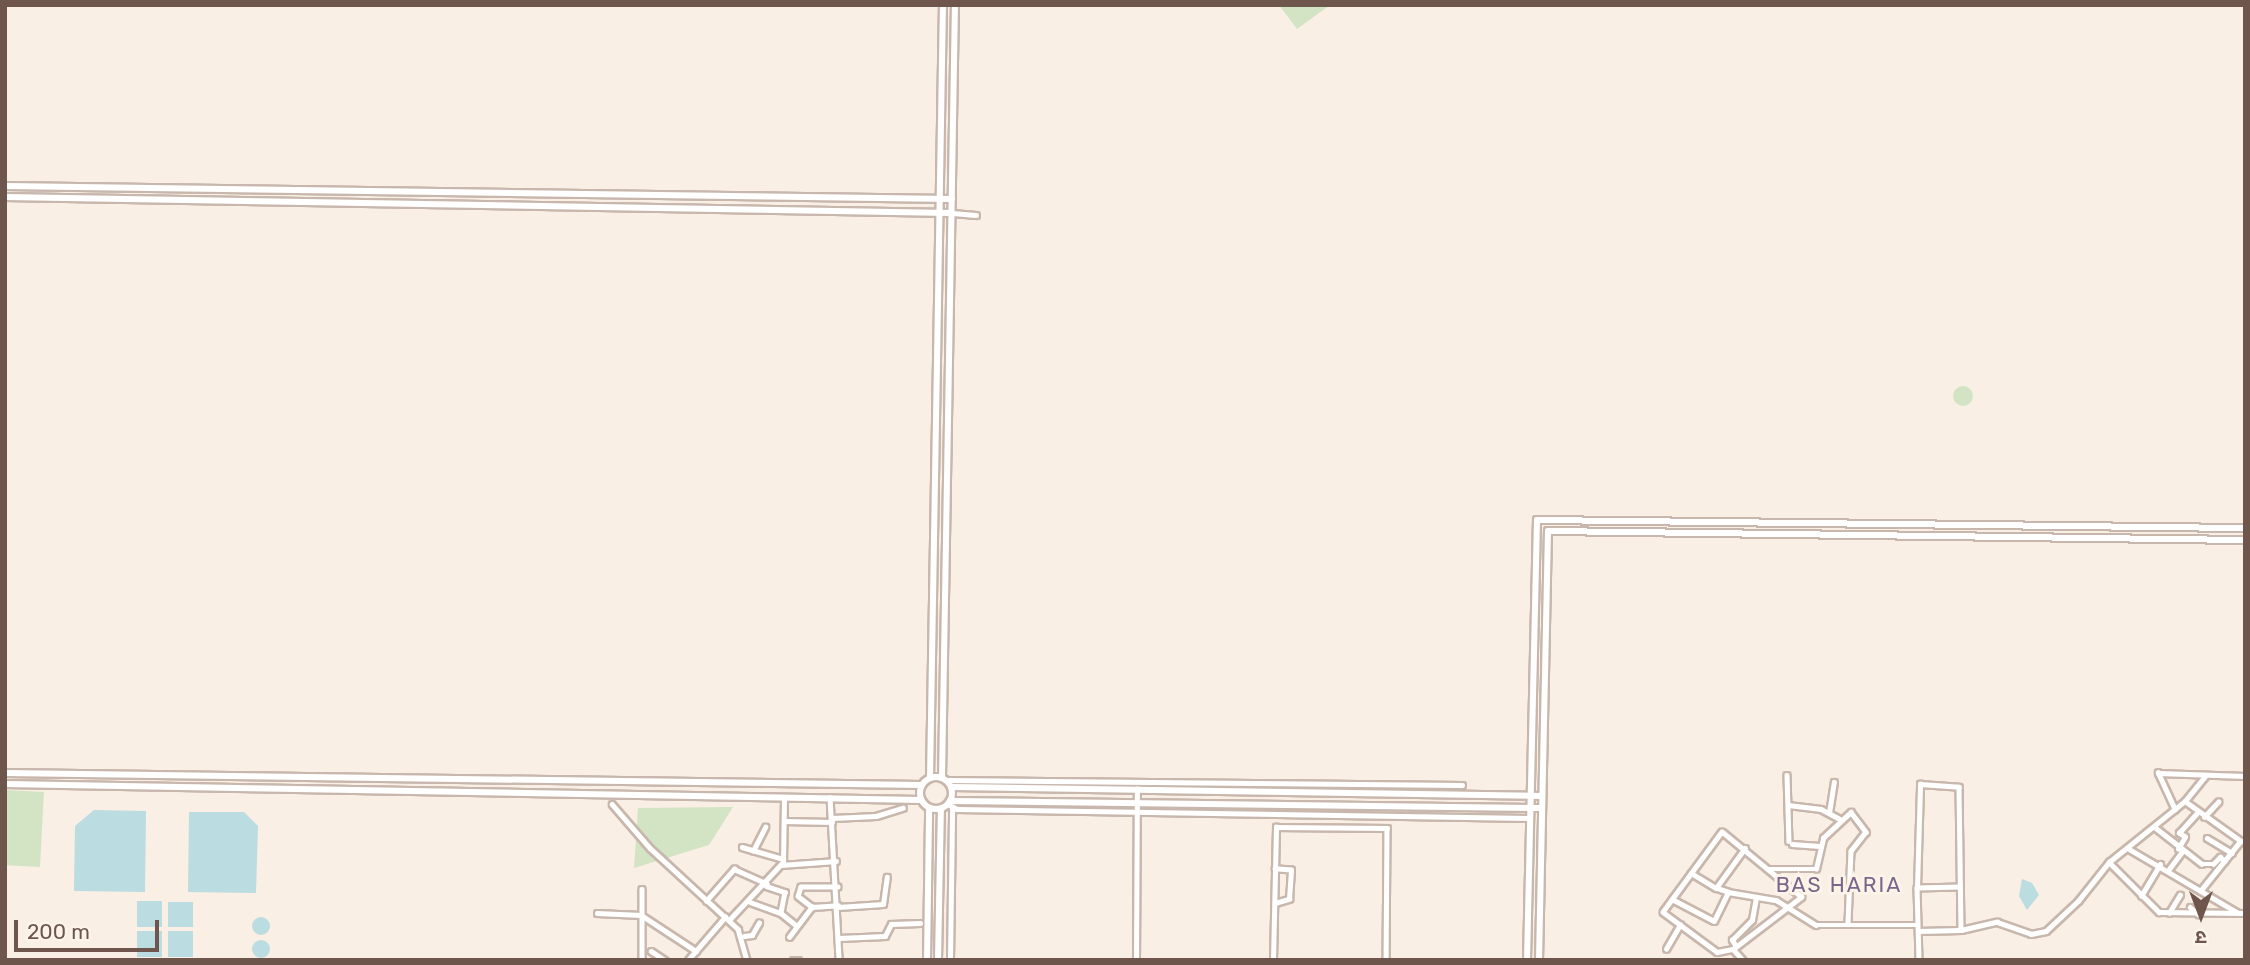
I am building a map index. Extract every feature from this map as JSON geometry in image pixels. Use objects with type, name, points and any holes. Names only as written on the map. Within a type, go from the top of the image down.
[{"type":"street","points":[[5,773],[754,785],[922,785],[930,778],[943,5]]},
{"type":"street","points":[[950,960],[947,781],[955,5]]},
{"type":"street","points":[[5,186],[952,199]]},
{"type":"street","points":[[52,187],[52,198]]},
{"type":"street","points":[[5,197],[857,209],[975,215]]},
{"type":"street","points":[[857,198],[857,209]]},
{"type":"street","points":[[1539,960],[1548,531],[1541,517]]},
{"type":"street","points":[[1527,960],[1534,525],[1541,517],[2245,528]]},
{"type":"street","points":[[1548,531],[2245,540]]},
{"type":"street","points":[[2175,810],[2158,773],[2245,776]]},
{"type":"street","points":[[1787,775],[1790,843],[1820,846]]},
{"type":"street","points":[[1690,873],[1728,892],[1776,900],[1811,924],[1848,923],[1961,930],[1997,922],[2031,934],[2046,931],[2078,901],[2109,862],[2156,828],[2185,801],[2206,775]]},
{"type":"street","points":[[930,778],[1137,789],[1542,796]]},
{"type":"street","points":[[947,781],[1408,784],[1462,782],[1461,794]]},
{"type":"street","points":[[1829,813],[1834,782]]},
{"type":"street","points":[[1919,960],[1916,790],[1923,783],[1959,787],[1961,930]]},
{"type":"street","points":[[5,784],[830,796],[921,800],[929,808],[928,960]]},
{"type":"street","points":[[1408,784],[1408,793]]},
{"type":"street","points":[[754,785],[755,797]]},
{"type":"street","points":[[921,800],[922,785]]},
{"type":"street","points":[[1136,960],[1137,789]]},
{"type":"street","points":[[830,796],[838,887],[839,960]]},
{"type":"street","points":[[688,960],[727,919],[750,902],[782,862],[784,797]]},
{"type":"street","points":[[929,808],[1137,800],[1542,808]]},
{"type":"street","points":[[2185,801],[2240,840],[2201,891]]},
{"type":"street","points":[[2204,817],[2218,802]]},
{"type":"street","points":[[612,804],[706,901],[744,936]]},
{"type":"street","points":[[1788,805],[1829,813],[1840,819]]},
{"type":"street","points":[[948,806],[1529,818]]},
{"type":"street","points":[[938,960],[948,806]]},
{"type":"street","points":[[784,821],[877,817],[903,808]]},
{"type":"street","points":[[1769,869],[1816,869],[1820,846],[1840,819],[1851,812],[1866,832],[1851,851],[1848,923]]},
{"type":"street","points":[[2169,869],[2185,837],[2179,833],[2198,812]]},
{"type":"street","points":[[753,851],[765,827]]},
{"type":"street","points":[[1273,960],[1276,827],[1387,828],[1386,960]]},
{"type":"street","points":[[2156,828],[2180,850],[2202,864],[2213,864],[2220,857],[2225,861]]},
{"type":"street","points":[[1722,832],[1745,848],[1800,894],[1800,900],[1735,948],[1717,952],[1662,912],[1722,832]]},
{"type":"street","points":[[2207,838],[2232,853]]},
{"type":"street","points":[[742,847],[782,862],[836,861]]},
{"type":"street","points":[[1716,888],[1745,848]]},
{"type":"street","points":[[2129,849],[2169,869],[2201,891],[2242,913]]},
{"type":"street","points":[[2109,862],[2141,896],[2168,914],[2242,913]]},
{"type":"street","points":[[2141,896],[2160,864]]},
{"type":"street","points":[[706,901],[734,869],[784,891],[781,913]]},
{"type":"street","points":[[1275,869],[1291,870],[1289,899],[1275,903]]},
{"type":"street","points":[[838,887],[801,887],[799,899],[812,907],[883,904],[887,877]]},
{"type":"street","points":[[1917,888],[1960,887]]},
{"type":"street","points":[[642,890],[642,960]]},
{"type":"street","points":[[1672,899],[1714,921],[1728,892]]},
{"type":"street","points":[[2168,914],[2180,895]]},
{"type":"street","points":[[1743,960],[1732,940],[1752,920],[1756,897]]},
{"type":"street","points":[[750,902],[781,913],[796,925]]},
{"type":"street","points":[[789,937],[812,907]]},
{"type":"street","points":[[2190,907],[2199,914]]},
{"type":"street","points":[[597,913],[641,915],[696,951]]},
{"type":"street","points":[[744,936],[752,934],[759,923]]},
{"type":"street","points":[[839,938],[885,936],[891,925],[920,923]]},
{"type":"street","points":[[1666,949],[1680,925]]},
{"type":"street","points":[[744,936],[741,950],[747,959]]},
{"type":"street","points":[[651,951],[664,960]]},
{"type":"street","points":[[793,960],[799,960]]},
{"type":"green space","points":[[1279,5],[1330,5],[1297,29]]},
{"type":"green space","points":[[1963,386],[1970,389],[1973,396],[1970,403],[1963,406],[1956,403],[1953,396],[1956,389]]},
{"type":"green space","points":[[5,790],[44,792],[40,867],[5,865]]},
{"type":"green space","points":[[733,807],[709,845],[634,868],[638,808]]},
{"type":"water","points":[[94,810],[146,811],[145,892],[74,891],[75,826]]},
{"type":"water","points":[[189,812],[244,812],[258,826],[256,893],[188,892]]},
{"type":"water","points":[[2022,879],[2032,883],[2039,895],[2027,910],[2019,896]]},
{"type":"water","points":[[137,901],[162,901],[162,927],[137,927]]},
{"type":"water","points":[[168,902],[193,902],[193,927],[168,927]]},
{"type":"water","points":[[261,917],[267,920],[270,926],[267,932],[261,935],[255,932],[252,926],[255,920]]},
{"type":"water","points":[[137,931],[162,931],[162,957],[137,957]]},
{"type":"water","points":[[168,931],[193,931],[193,957],[168,957]]},
{"type":"water","points":[[261,940],[267,943],[270,949],[267,955],[261,958],[255,955],[252,949],[255,943]]},
{"type":"district","name":"BAS HARIA","points":[[1839,885]]}]
